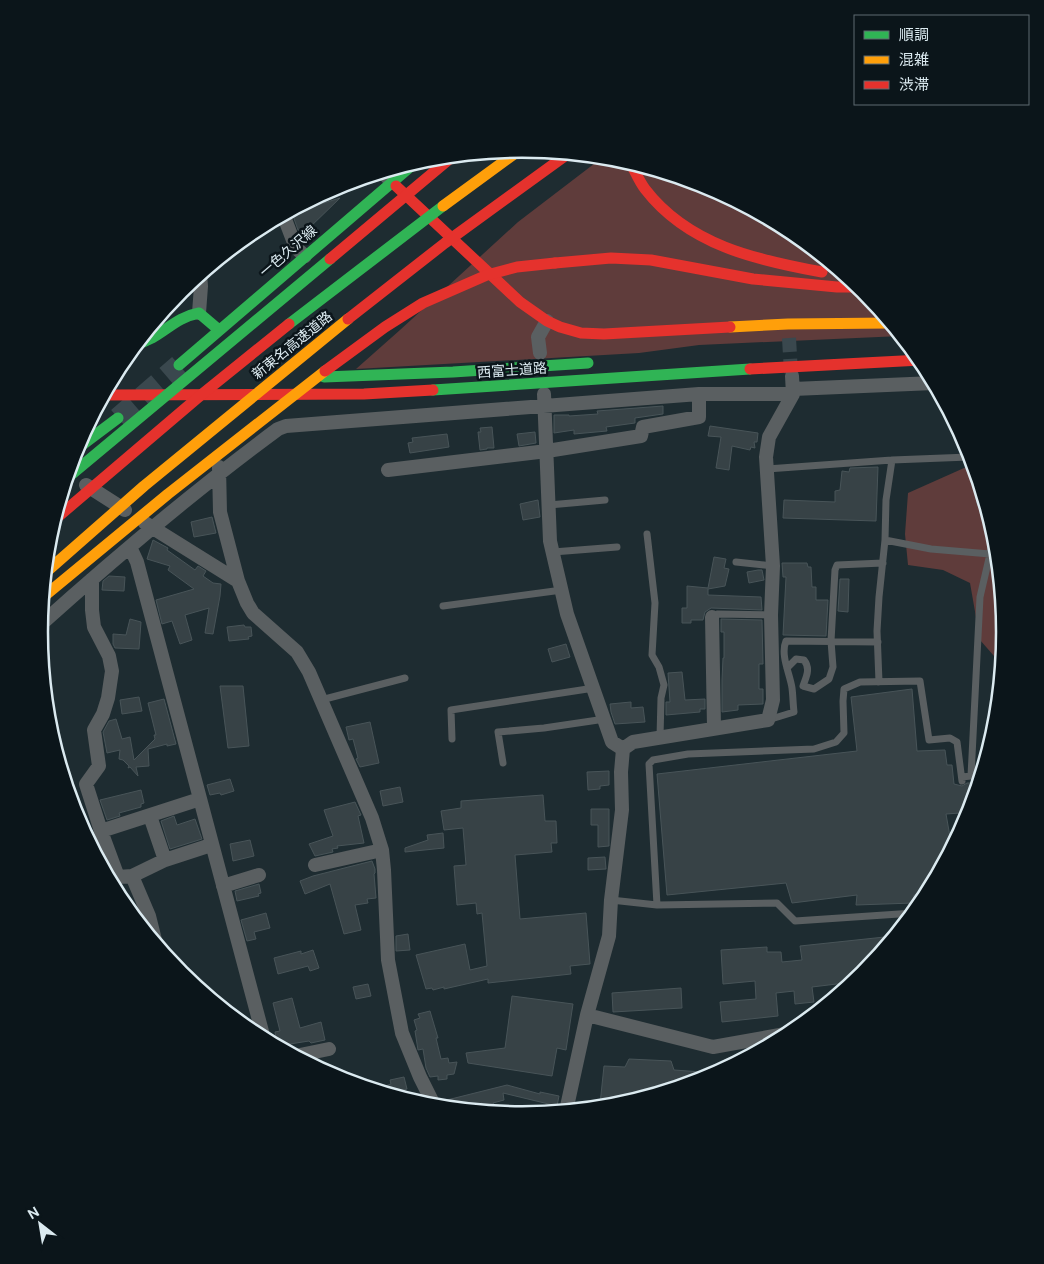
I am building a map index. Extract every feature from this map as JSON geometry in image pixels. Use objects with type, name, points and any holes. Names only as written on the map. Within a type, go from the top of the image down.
[{"type":"main road","name":"新東名高速道路","points":[[64,511],[298,317],[410,230],[508,158]]},
{"type":"main road","name":"新東名高速道路","points":[[53,566],[190,447],[337,327],[517,189],[559,160]]},
{"type":"main road","points":[[76,470],[442,165]]},
{"type":"main road","points":[[635,172],[644,188],[661,208],[682,227],[708,241],[743,255],[833,273]]},
{"type":"main road","points":[[387,177],[520,302],[547,321],[560,327],[581,333],[604,334],[788,331],[883,324]]},
{"type":"main road","name":"一色久沢線","points":[[179,365],[304,256],[386,178]]},
{"type":"main road","points":[[50,591],[168,494],[322,373],[385,327],[422,303],[487,275],[517,266],[611,258],[651,260],[753,279],[837,288],[848,287]]},
{"type":"main road","points":[[157,329],[188,314],[199,313],[217,332]]},
{"type":"main road","name":"西富士道路","points":[[111,395],[364,394],[805,365],[911,360]]},
{"type":"main road","name":"西富士道路","points":[[262,378],[367,377],[599,362]]},
{"type":"main road","points":[[172,378],[242,378]]},
{"type":"main road","points":[[88,440],[118,418]]},
{"type":"street","points":[[286,221],[296,248],[304,256]]},
{"type":"street","points":[[199,313],[201,283]]},
{"type":"street","points":[[540,353],[538,337],[547,321]]},
{"type":"street","points":[[217,332],[217,370]]},
{"type":"street","points":[[48,618],[151,527],[219,472],[278,429],[286,426],[429,414],[544,400],[699,394],[792,386],[926,383]]},
{"type":"street","points":[[623,749],[633,742],[660,736],[768,720],[773,700],[771,615],[773,566],[766,457],[769,437],[792,386]]},
{"type":"street","points":[[388,470],[547,451],[641,436],[643,426],[699,417],[699,394]]},
{"type":"street","points":[[544,400],[550,541],[567,614],[612,742],[623,749]]},
{"type":"street","points":[[218,404],[220,512],[238,581],[253,613],[298,652],[309,672],[372,818],[382,850],[388,960],[402,1033],[430,1097]]},
{"type":"street","points":[[74,478],[238,581]]},
{"type":"street","points":[[130,547],[137,562],[261,1029]]},
{"type":"street","points":[[92,579],[94,627],[109,656],[112,671],[108,698],[94,730],[99,766],[86,784],[100,832],[118,877],[132,876],[165,860],[211,846]]},
{"type":"street","points":[[712,617],[714,727]]},
{"type":"street","points":[[568,1104],[587,1015],[609,936],[611,900],[622,810],[621,772],[623,749]]},
{"type":"street","points":[[100,832],[200,799]]},
{"type":"street","points":[[150,816],[165,860]]},
{"type":"street","points":[[315,865],[382,850]]},
{"type":"street","points":[[223,886],[259,875]]},
{"type":"street","points":[[132,876],[149,916],[152,929]]},
{"type":"street","points":[[587,1015],[713,1047],[769,1037]]},
{"type":"street","points":[[305,1054],[329,1049]]},
{"type":"lane","points":[[767,469],[962,456]]},
{"type":"lane","points":[[879,682],[879,597],[886,540],[886,500],[892,460]]},
{"type":"lane","points":[[549,505],[605,500]]},
{"type":"lane","points":[[647,534],[655,603],[652,655],[659,667],[664,685],[661,698],[660,736]]},
{"type":"lane","points":[[886,540],[931,549],[989,554]]},
{"type":"lane","points":[[553,552],[617,547]]},
{"type":"lane","points":[[657,905],[649,764],[652,760],[688,754],[814,749],[836,742],[844,733],[844,689],[860,682],[920,681],[929,740],[950,738],[957,742],[962,779],[971,776],[980,597],[990,555]]},
{"type":"lane","points":[[736,562],[773,566]]},
{"type":"lane","points":[[792,688],[803,686],[814,689],[829,679],[833,667],[831,642],[835,570],[837,565],[883,563]]},
{"type":"lane","points":[[443,606],[562,590]]},
{"type":"lane","points":[[712,617],[718,614],[771,615]]},
{"type":"lane","points":[[768,720],[794,712],[792,688],[784,646],[786,641],[878,642]]},
{"type":"lane","points":[[787,668],[796,659],[804,660],[809,672],[803,686]]},
{"type":"lane","points":[[321,700],[405,678]]},
{"type":"lane","points":[[452,739],[451,710],[594,688]]},
{"type":"lane","points":[[503,763],[498,732],[544,728],[604,719]]},
{"type":"lane","points":[[611,900],[657,905],[777,903],[795,921],[904,914]]},
{"type":"shaded area","points":[[594,164],[645,174],[675,183],[732,206],[786,237],[835,275],[858,296],[893,336],[699,345],[639,353],[356,369],[518,222]]},
{"type":"shaded area","points":[[966,467],[980,509],[992,570],[996,632],[994,677],[994,656],[980,640],[970,583],[943,570],[908,565],[905,534],[908,493]]},
{"type":"building","points":[[340,198],[306,231],[298,230],[293,216],[309,208]]},
{"type":"building","points":[[663,406],[663,414],[635,418],[635,423],[606,427],[607,431],[574,434],[574,430],[554,433],[554,415],[598,414],[597,411]]},
{"type":"building","points":[[710,426],[758,433],[757,442],[754,442],[755,448],[751,447],[750,450],[732,446],[729,470],[716,468],[721,437],[708,436]]},
{"type":"building","points":[[492,427],[494,448],[480,450],[478,432],[481,432],[480,428]]},
{"type":"building","points":[[535,432],[536,443],[519,446],[517,434]]},
{"type":"building","points":[[447,434],[449,447],[410,453],[408,443],[413,442],[412,438]]},
{"type":"building","points":[[878,467],[876,521],[783,518],[784,500],[835,502],[835,491],[840,490],[842,471],[849,472],[850,468]]},
{"type":"building","points":[[538,500],[540,517],[523,520],[520,504]]},
{"type":"building","points":[[212,517],[216,533],[194,537],[191,522]]},
{"type":"building","points":[[153,540],[168,548],[167,550],[195,570],[198,566],[206,571],[203,576],[213,583],[221,584],[213,634],[205,633],[209,608],[185,615],[192,640],[180,644],[172,621],[162,624],[156,600],[194,589],[168,570],[170,566],[147,559]]},
{"type":"building","points":[[714,557],[726,559],[724,568],[729,569],[725,586],[708,589],[708,595],[761,597],[762,610],[711,608],[705,612],[703,620],[691,620],[691,623],[682,623],[682,608],[687,608],[687,586],[708,588]]},
{"type":"building","points":[[782,563],[807,563],[808,567],[811,567],[812,587],[816,587],[816,600],[828,600],[826,636],[783,635],[786,577],[783,577]]},
{"type":"building","points":[[762,570],[764,580],[749,583],[747,572]]},
{"type":"building","points":[[109,576],[125,577],[124,591],[102,590],[103,581]]},
{"type":"building","points":[[840,579],[849,579],[848,612],[838,611]]},
{"type":"building","points":[[130,619],[141,622],[139,649],[115,648],[113,634],[126,635]]},
{"type":"building","points":[[721,619],[762,620],[763,664],[759,664],[759,689],[763,689],[763,704],[738,705],[738,710],[722,712],[724,632],[721,632]]},
{"type":"building","points":[[244,625],[245,627],[251,627],[252,636],[248,637],[249,639],[229,641],[227,627]]},
{"type":"building","points":[[566,644],[570,657],[552,662],[548,649]]},
{"type":"building","points":[[682,672],[685,700],[705,699],[705,709],[700,709],[700,712],[666,715],[666,702],[670,702],[668,673]]},
{"type":"building","points":[[220,686],[243,686],[249,746],[228,748]]},
{"type":"building","points":[[912,689],[917,751],[945,750],[947,765],[952,765],[954,784],[962,786],[972,783],[960,813],[946,814],[950,837],[918,895],[914,895],[912,903],[856,905],[857,895],[792,903],[786,883],[667,895],[657,774],[857,751],[851,697]]},
{"type":"building","points":[[139,697],[142,711],[122,714],[120,700]]},
{"type":"building","points":[[164,699],[176,744],[167,746],[167,744],[148,749],[149,766],[136,767],[138,776],[130,767],[128,768],[129,766],[123,760],[119,759],[120,750],[107,753],[103,732],[109,721],[116,719],[122,739],[130,737],[134,760],[155,739],[154,735],[156,735],[148,703]]},
{"type":"building","points":[[631,702],[631,708],[643,707],[645,722],[615,724],[610,704]]},
{"type":"building","points":[[370,722],[379,763],[360,767],[356,759],[358,758],[353,739],[349,740],[346,727]]},
{"type":"building","points":[[609,771],[609,785],[600,786],[600,789],[588,790],[587,772]]},
{"type":"building","points":[[230,779],[234,791],[221,795],[220,793],[210,795],[207,785]]},
{"type":"building","points":[[400,787],[403,802],[383,806],[380,791]]},
{"type":"building","points":[[141,790],[144,803],[141,804],[141,807],[119,813],[120,816],[107,820],[100,800]]},
{"type":"building","points":[[543,795],[545,821],[556,821],[557,843],[551,843],[552,852],[515,855],[520,919],[586,913],[590,964],[570,966],[571,974],[488,983],[488,979],[444,989],[444,987],[433,990],[432,988],[426,989],[416,955],[465,944],[470,970],[487,966],[482,913],[477,914],[476,903],[457,905],[454,866],[466,865],[463,828],[444,830],[441,811],[461,808],[461,801]]},
{"type":"building","points":[[355,802],[361,815],[358,816],[364,843],[337,846],[338,848],[332,849],[333,852],[315,856],[309,844],[333,836],[324,810]]},
{"type":"building","points":[[591,809],[609,809],[609,846],[598,847],[598,825],[591,825]]},
{"type":"building","points":[[174,816],[177,825],[195,819],[202,839],[170,849],[161,821]]},
{"type":"building","points":[[443,833],[444,848],[405,852],[405,848],[428,840],[427,835]]},
{"type":"building","points":[[250,840],[254,856],[233,861],[230,844]]},
{"type":"building","points":[[605,857],[606,869],[588,870],[588,858]]},
{"type":"building","points":[[372,861],[375,869],[376,898],[367,899],[368,903],[355,905],[361,930],[344,934],[330,884],[305,894],[300,881]]},
{"type":"building","points":[[259,884],[261,893],[258,894],[259,896],[237,901],[235,891]]},
{"type":"building","points":[[266,913],[270,928],[254,932],[256,939],[247,941],[241,920]]},
{"type":"building","points":[[408,934],[410,950],[396,951],[396,936]]},
{"type":"building","points":[[885,937],[858,968],[841,983],[812,987],[814,1002],[795,1004],[794,991],[776,993],[778,1016],[722,1022],[720,1002],[756,999],[755,981],[723,984],[721,950],[767,947],[767,952],[781,952],[782,962],[802,960],[800,946]]},
{"type":"building","points":[[313,950],[319,968],[310,971],[308,966],[278,974],[274,958],[301,951],[301,954]]},
{"type":"building","points":[[368,984],[371,996],[356,999],[353,987]]},
{"type":"building","points":[[681,988],[682,1008],[613,1012],[612,993]]},
{"type":"building","points":[[512,996],[573,1004],[566,1050],[557,1048],[552,1076],[468,1063],[466,1053],[505,1048]]},
{"type":"building","points":[[292,998],[300,1028],[321,1022],[325,1040],[287,1044],[276,1038],[275,1032],[280,1031],[273,1003]]},
{"type":"building","points":[[430,1011],[438,1038],[436,1038],[441,1059],[448,1058],[449,1063],[457,1062],[454,1074],[447,1075],[447,1079],[438,1080],[438,1076],[430,1077],[426,1068],[423,1049],[418,1050],[415,1031],[417,1030],[414,1020],[420,1018],[418,1014]]},
{"type":"building","points":[[629,1059],[671,1061],[674,1070],[699,1072],[645,1090],[600,1099],[604,1066],[625,1067]]},
{"type":"building","points":[[404,1077],[407,1089],[401,1090],[386,1086],[391,1084],[390,1080]]},
{"type":"building","points":[[507,1085],[540,1094],[540,1092],[559,1096],[557,1105],[553,1105],[503,1093],[504,1100],[493,1103],[494,1105],[447,1100]]},
{"type":"tunnel","points":[[789,338],[791,373]]},
{"type":"tunnel","points":[[118,418],[179,365]]},
{"type":"traffic: fast","points":[[179,365],[403,173]]},
{"type":"traffic: fast","points":[[289,324],[443,206]]},
{"type":"traffic: fast","points":[[76,470],[330,259]]},
{"type":"traffic: fast","points":[[149,339],[181,319],[199,313],[219,330]]},
{"type":"traffic: fast","points":[[324,377],[453,372],[588,363]]},
{"type":"traffic: fast","points":[[433,390],[750,369]]},
{"type":"traffic: fast","points":[[88,440],[118,418]]},
{"type":"traffic: slow","points":[[443,206],[508,158]]},
{"type":"traffic: slow","points":[[53,566],[144,486],[348,319]]},
{"type":"traffic: slow","points":[[730,327],[788,324],[882,323]]},
{"type":"traffic: slow","points":[[50,591],[168,494],[325,371]]},
{"type":"traffic: jam","points":[[348,319],[445,243],[560,160]]},
{"type":"traffic: jam","points":[[330,259],[442,165]]},
{"type":"traffic: jam","points":[[635,172],[645,189],[662,208],[702,237],[748,255],[822,272]]},
{"type":"traffic: jam","points":[[396,186],[520,302],[547,321],[560,327],[581,333],[604,334],[730,327]]},
{"type":"traffic: jam","points":[[555,263],[611,258],[651,260],[753,279],[848,287]]},
{"type":"traffic: jam","points":[[325,371],[385,327],[423,303],[487,275],[517,267],[555,263]]},
{"type":"traffic: jam","points":[[63,512],[201,395],[289,324]]},
{"type":"traffic: jam","points":[[750,369],[911,361]]},
{"type":"traffic: jam","points":[[111,395],[364,394],[433,390]]}]
